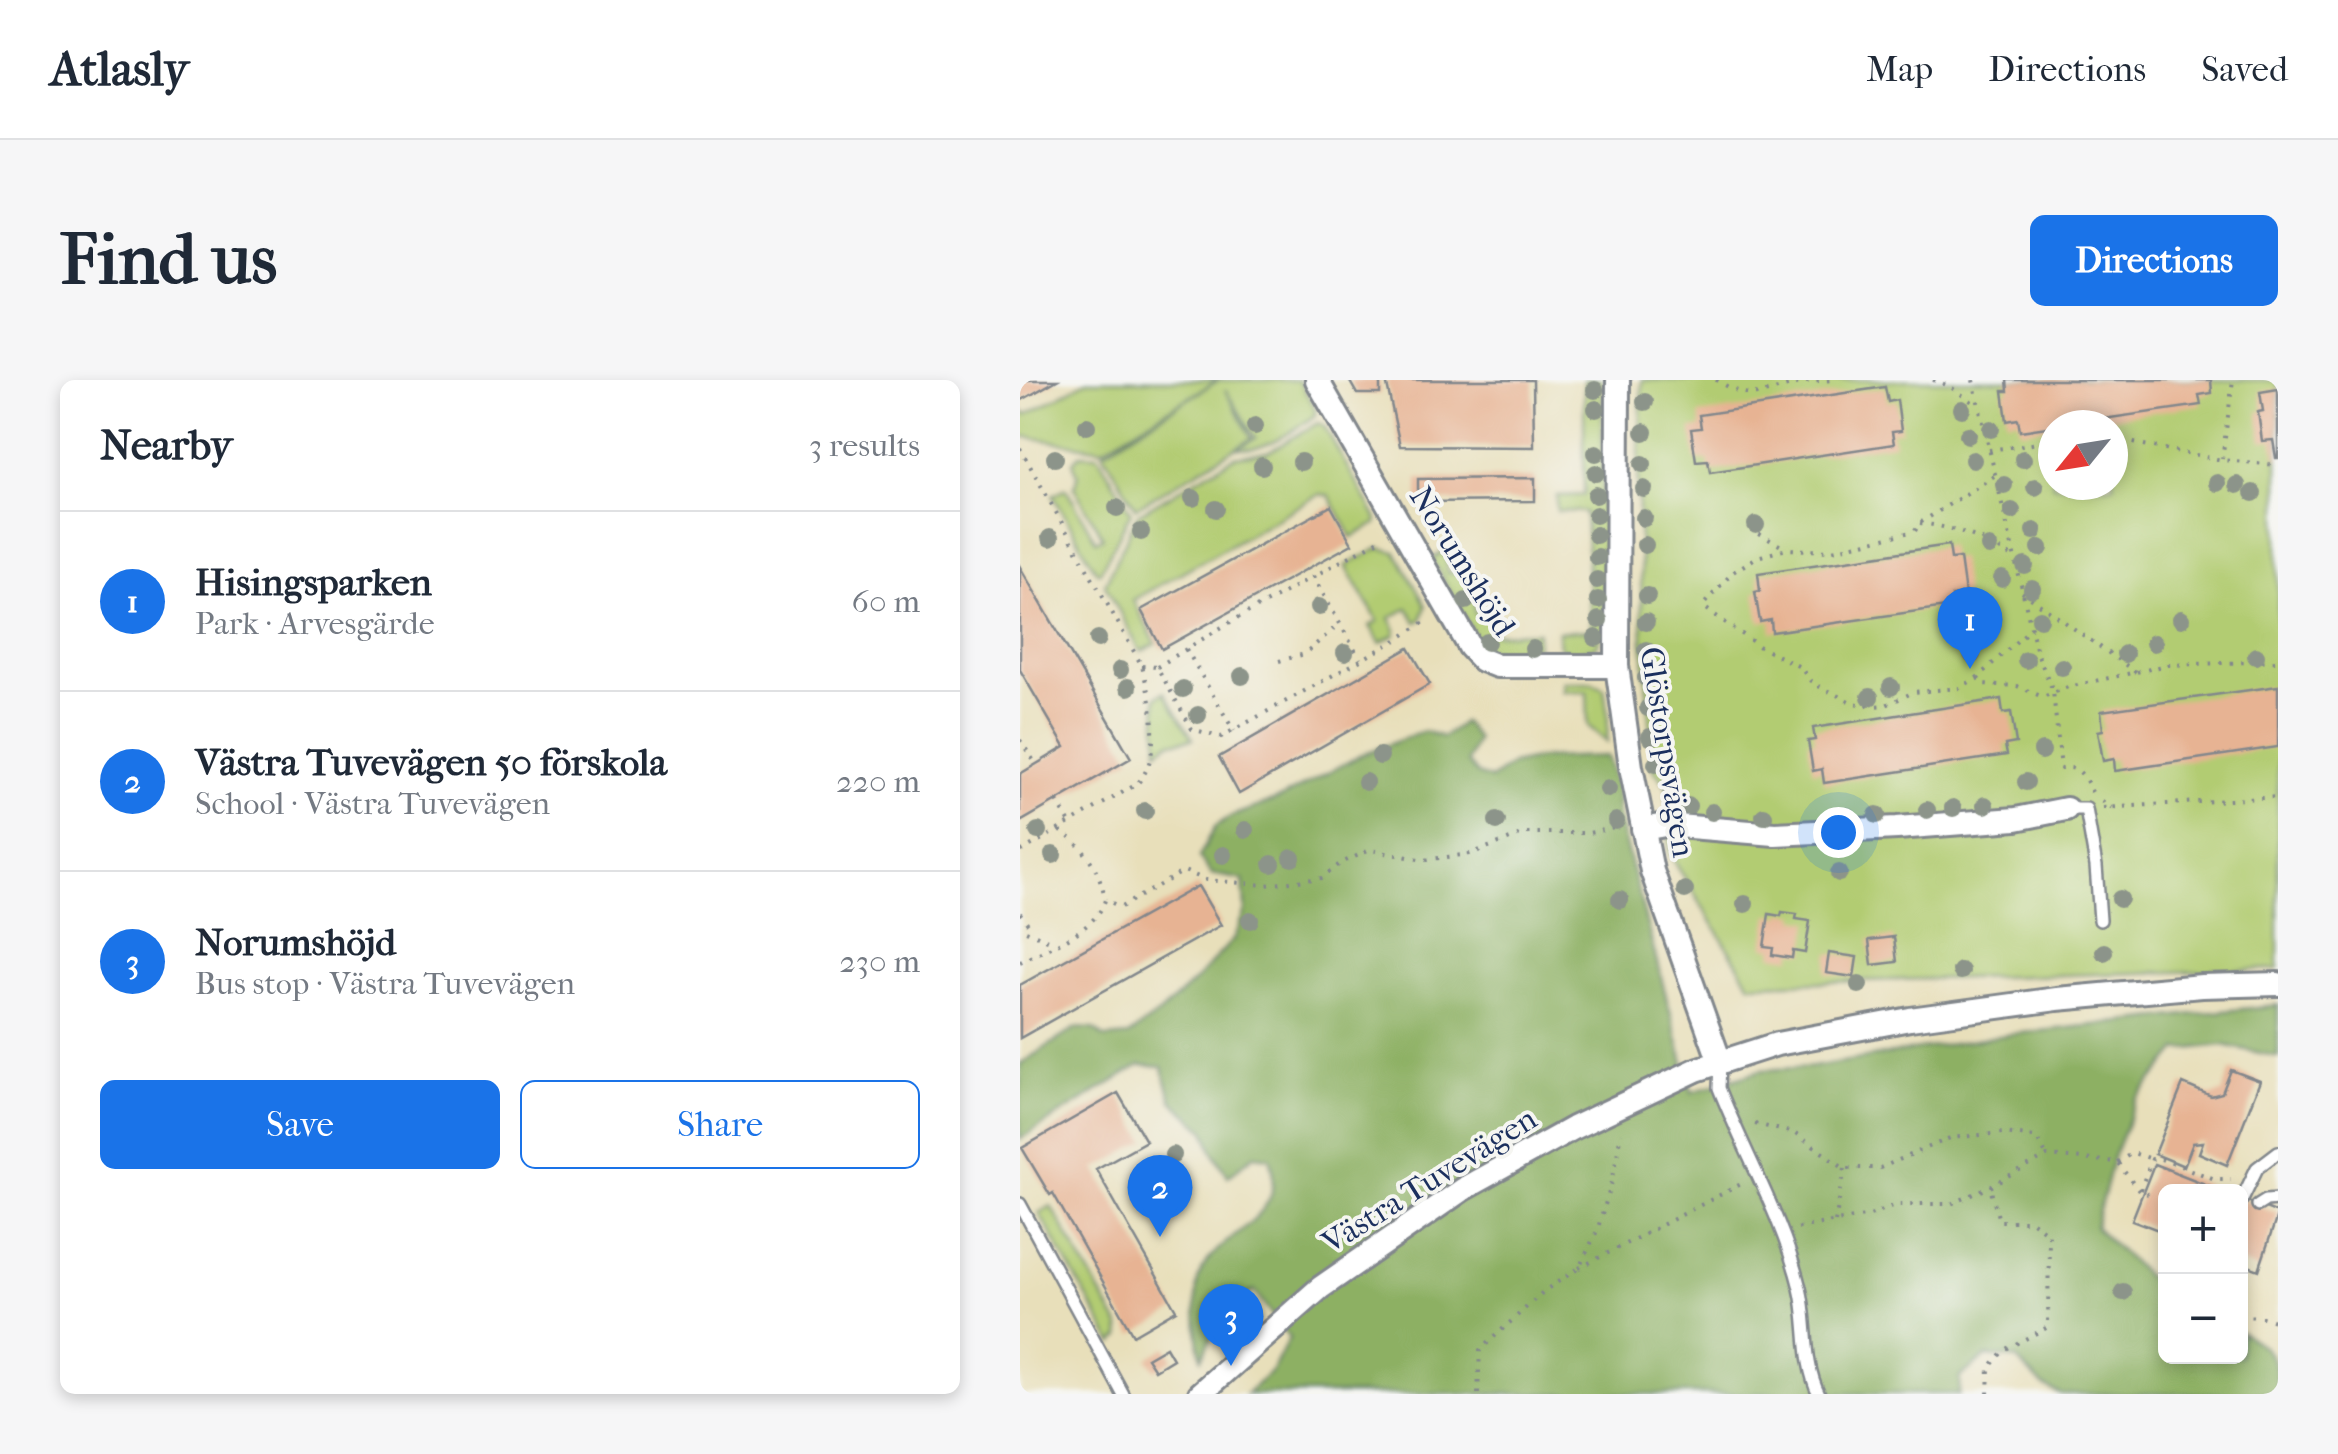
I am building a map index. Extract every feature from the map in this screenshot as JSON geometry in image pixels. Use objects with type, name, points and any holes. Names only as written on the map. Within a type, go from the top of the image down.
[{"type":"street","name":"Norumshöjd","points":[[1317,380],[1445,606],[1482,660],[1497,666],[1618,666]]},
{"type":"street","name":"Glöstorpsvägen","points":[[1618,380],[1618,666],[1635,828],[1720,1062]]},
{"type":"street","points":[[1635,828],[1665,825],[1775,834],[2016,819],[2076,809]]},
{"type":"street","name":"Västra Tuvevägen","points":[[1200,1394],[1320,1288],[1463,1189],[1620,1106],[1720,1062],[1777,1044],[1965,1012],[2202,986],[2278,984]]},
{"type":"lane","points":[[2076,809],[2096,866],[2100,920]]},
{"type":"lane","points":[[1720,1062],[1719,1088],[1782,1234],[1801,1291],[1808,1359],[1819,1394]]},
{"type":"lane","points":[[2248,1188],[2257,1168],[2278,1152]]},
{"type":"lane","points":[[2258,1206],[2266,1200],[2278,1199]]},
{"type":"lane","points":[[1020,1204],[1123,1394]]},
{"type":"path","points":[[1716,380],[1764,395],[1797,384],[1833,380]]},
{"type":"path","points":[[1933,380],[1977,405]]},
{"type":"path","points":[[1973,380],[2031,628],[2053,691],[2061,769],[2080,770],[2097,800],[2112,808]]},
{"type":"path","points":[[2222,460],[2233,380]]},
{"type":"path","points":[[2128,442],[2222,460],[2278,464]]},
{"type":"path","points":[[1989,450],[2038,443]]},
{"type":"path","points":[[1020,448],[1142,666],[1152,754],[1147,773],[1136,784],[1020,852]]},
{"type":"path","points":[[1994,476],[1920,523],[1915,531],[1828,551],[1787,549],[1744,563],[1702,605],[1733,630],[1800,667],[1812,683],[1853,703],[1886,705],[1914,692],[1960,688],[1978,677],[2031,628]]},
{"type":"path","points":[[1920,523],[1952,527],[1983,538],[2013,558]]},
{"type":"path","points":[[1142,666],[1157,668],[1402,528]]},
{"type":"path","points":[[1750,529],[1787,549]]},
{"type":"path","points":[[1314,576],[1361,660]]},
{"type":"path","points":[[2022,592],[2137,673]]},
{"type":"path","points":[[1157,668],[1192,729],[1221,737],[1397,640],[1445,606]]},
{"type":"path","points":[[1279,661],[1305,654],[1340,623]]},
{"type":"path","points":[[1186,649],[1234,732]]},
{"type":"path","points":[[1978,677],[1982,684],[2016,686],[2044,698],[2053,691],[2168,665],[2278,662]]},
{"type":"path","points":[[1020,740],[1036,764]]},
{"type":"path","points":[[2076,809],[2278,797]]},
{"type":"path","points":[[1058,801],[1071,824]]},
{"type":"path","points":[[1104,900],[1121,907],[1184,870],[1206,880],[1266,885],[1322,878],[1341,863],[1370,850],[1424,860],[1470,854],[1526,834],[1635,828]]},
{"type":"path","points":[[1020,962],[1102,912],[1104,900],[1096,869],[1078,843],[1060,831]]},
{"type":"path","points":[[1020,913],[1028,924],[1026,931],[1055,944]]},
{"type":"path","points":[[1578,1268],[1597,1231],[1612,1182],[1621,1137],[1620,1106]]},
{"type":"path","points":[[1729,1113],[1762,1127],[1794,1134],[1845,1168],[1880,1168],[1950,1138],[2003,1133],[2036,1138],[2047,1156]]},
{"type":"path","points":[[1782,1234],[1809,1224],[1870,1215],[1898,1204],[1951,1204],[2047,1156],[2117,1162],[2133,1153],[2215,1179],[2250,1184]]},
{"type":"path","points":[[2139,1191],[2152,1159]]},
{"type":"path","points":[[2117,1162],[2139,1191],[2148,1194]]},
{"type":"path","points":[[1835,1222],[1845,1168]]},
{"type":"path","points":[[1478,1394],[1480,1350],[1544,1291],[1578,1268],[1756,1176]]},
{"type":"path","points":[[1988,1394],[1989,1368],[2004,1350],[2048,1327],[2050,1267],[2049,1234],[2031,1222],[1999,1221],[1990,1187]]},
{"type":"path","points":[[2248,1316],[2278,1322]]},
{"type":"green space","points":[[1088,380],[1218,380],[1102,449],[1020,436],[1020,409],[1026,415]]},
{"type":"green space","points":[[1219,380],[1299,380],[1315,415],[1269,444],[1238,448],[1256,438],[1225,390],[1252,438],[1136,508],[1103,452]]},
{"type":"green space","points":[[1584,380],[1602,380],[1604,630],[1597,646],[1575,653],[1560,648],[1558,632],[1591,630],[1585,512],[1557,511],[1557,496],[1584,495]]},
{"type":"green space","points":[[1642,380],[2278,380],[2278,969],[1750,984],[1670,854],[1667,786],[1654,770],[1643,645],[1638,483]]},
{"type":"green space","points":[[1318,423],[1324,426],[1377,519],[1376,524],[1352,537],[1329,496],[1320,494],[1133,600],[1156,644],[1139,649],[1105,584],[1138,514],[1235,457],[1268,452]]},
{"type":"green space","points":[[1080,454],[1098,455],[1131,512],[1100,572],[1053,495],[1066,488],[1096,541],[1103,538],[1074,487],[1078,475],[1073,462]]},
{"type":"green space","points":[[1379,548],[1396,552],[1426,606],[1421,620],[1416,622],[1408,608],[1390,618],[1395,635],[1380,643],[1370,626],[1378,621],[1346,566]]},
{"type":"green space","points":[[1445,550],[1448,573],[1474,572],[1475,614],[1494,614],[1494,634],[1538,632],[1535,656],[1494,652],[1479,644],[1432,559]]},
{"type":"green space","points":[[1563,682],[1592,682],[1604,688],[1607,742],[1588,726],[1587,692],[1562,691]]},
{"type":"green space","points":[[1164,692],[1193,739],[1170,742],[1158,750],[1156,697]]},
{"type":"green space","points":[[1463,722],[1477,739],[1467,762],[1477,774],[1491,779],[1512,764],[1540,758],[1607,756],[1617,788],[1618,817],[1692,1092],[1761,1070],[1812,1067],[2012,1034],[2278,1005],[2278,1057],[2223,1045],[2178,1050],[2137,1099],[2112,1160],[2095,1227],[2158,1284],[2158,1364],[2248,1364],[2248,1336],[2271,1356],[2277,1371],[2278,1394],[2061,1394],[2044,1386],[2016,1359],[1987,1356],[1960,1377],[1959,1394],[1246,1394],[1272,1371],[1289,1338],[1254,1291],[1226,1309],[1201,1358],[1196,1313],[1198,1279],[1212,1256],[1263,1209],[1274,1178],[1270,1157],[1254,1155],[1228,1176],[1205,1130],[1172,1101],[1162,1067],[1140,1065],[1020,1139],[1020,1064],[1076,1028],[1094,1029],[1105,1038],[1128,1036],[1195,981],[1234,938],[1245,910],[1243,880],[1211,874],[1199,857],[1216,826],[1281,798],[1363,754],[1424,731],[1443,737]]},
{"type":"green space","points":[[1051,1206],[1120,1327],[1121,1337],[1113,1343],[1039,1213]]},
{"type":"building","points":[[1020,380],[1057,380],[1020,401]]},
{"type":"building","points":[[1349,380],[1380,380],[1380,394],[1357,394]]},
{"type":"building","points":[[1386,380],[1533,380],[1534,447],[1400,446]]},
{"type":"building","points":[[2007,380],[2211,380],[2212,393],[2199,395],[2201,405],[2128,415],[2128,410],[2038,410],[2038,428],[2020,431],[2018,419],[2007,421],[2003,391],[2008,391]]},
{"type":"building","points":[[1885,387],[1888,402],[1897,400],[1901,431],[1892,432],[1894,444],[1710,472],[1708,460],[1696,461],[1691,429],[1701,428],[1699,415]]},
{"type":"building","points":[[2278,389],[2276,458],[2273,440],[2262,441],[2258,412],[2263,411],[2260,392]]},
{"type":"building","points":[[1535,478],[1535,501],[1418,502],[1418,479]]},
{"type":"building","points":[[1331,506],[1352,544],[1162,649],[1141,610]]},
{"type":"building","points":[[1949,545],[1951,559],[1960,558],[1965,594],[1952,596],[1953,606],[1772,632],[1771,620],[1760,622],[1755,592],[1760,591],[1758,573]]},
{"type":"building","points":[[1020,567],[1131,758],[1020,822],[1020,774],[1065,747],[1020,670]]},
{"type":"building","points":[[1409,648],[1430,684],[1239,794],[1219,757]]},
{"type":"building","points":[[2278,686],[2278,747],[2115,771],[2114,759],[2103,761],[2098,731],[2103,730],[2101,711]]},
{"type":"building","points":[[2001,699],[2003,713],[2011,712],[2016,743],[2005,745],[2007,755],[1824,783],[1822,769],[1813,771],[1808,741],[1815,740],[1813,728]]},
{"type":"building","points":[[1198,886],[1221,925],[1020,1038],[1020,985]]},
{"type":"building","points":[[1782,912],[1810,921],[1805,953],[1793,951],[1792,958],[1772,955],[1773,948],[1764,947],[1769,914],[1781,916]]},
{"type":"building","points":[[1894,937],[1897,962],[1872,965],[1869,940]]},
{"type":"building","points":[[1829,953],[1857,957],[1854,977],[1826,973]]},
{"type":"building","points":[[2231,1070],[2260,1081],[2227,1165],[2199,1153],[2203,1142],[2193,1143],[2184,1166],[2155,1154],[2183,1084],[2211,1096],[2222,1093]]},
{"type":"building","points":[[1118,1093],[1146,1141],[1096,1169],[1176,1310],[1133,1335],[1053,1193],[1050,1195],[1022,1148]]},
{"type":"building","points":[[2154,1164],[2205,1184],[2158,1184],[2158,1230],[2132,1220]]},
{"type":"building","points":[[2248,1201],[2278,1213],[2259,1270],[2248,1266]]},
{"type":"building","points":[[1166,1347],[1173,1359],[1155,1370],[1147,1358]]},
{"type":"place","name":"Hisingsparken","points":[[1970,669]]},
{"type":"place","name":"Västra Tuvevägen 50 förskola","points":[[1160,1237]]},
{"type":"place","name":"Norumshöjd","points":[[1231,1366]]}]
